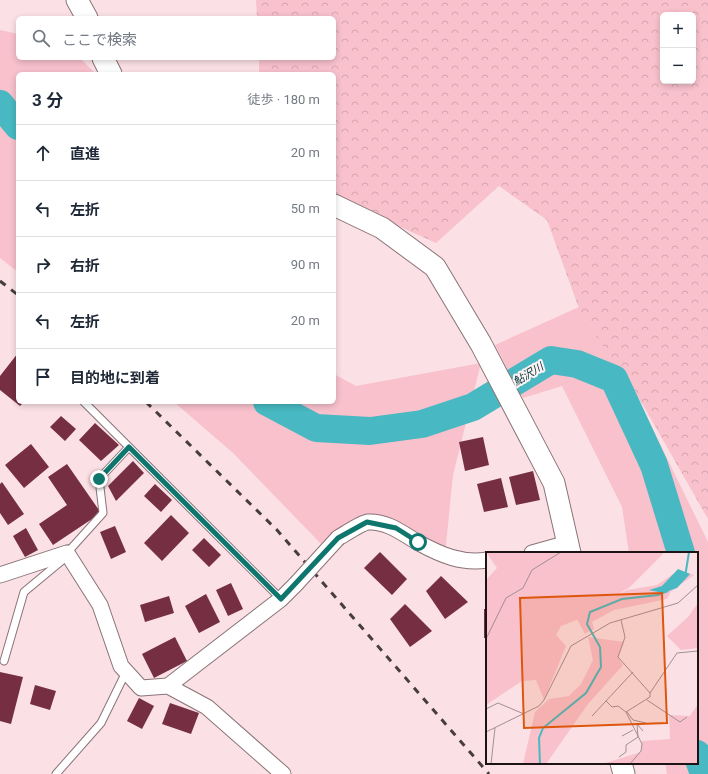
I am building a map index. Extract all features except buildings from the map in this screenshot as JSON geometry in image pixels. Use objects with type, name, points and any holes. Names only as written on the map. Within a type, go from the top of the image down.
[{"type":"street","points":[[77,0],[86,16]]},
{"type":"street","points":[[104,60],[110,72]]},
{"type":"street","points":[[336,206],[382,228],[435,267],[481,344],[512,406],[554,483],[569,548],[539,552]]},
{"type":"street","points":[[0,575],[68,554],[100,606],[121,666],[142,688],[168,686],[281,599],[338,538],[367,522],[396,528],[418,542],[445,555],[472,562],[486,560]]},
{"type":"street","points":[[168,686],[206,707],[283,774]]},
{"type":"street","points":[[621,764],[624,774]]},
{"type":"lane","points":[[86,404],[281,599]]},
{"type":"lane","points":[[4,661],[24,592],[68,554],[103,513],[99,479],[129,447]]},
{"type":"lane","points":[[56,774],[101,724],[126,671]]},
{"type":"green space","points":[[256,0],[708,0],[708,519],[643,405],[581,314],[547,220],[499,186],[436,243],[336,198],[336,72],[259,72],[259,60],[336,60],[336,16],[257,16]]},
{"type":"green space","points":[[0,30],[16,34],[16,60],[82,60],[94,72],[16,72],[16,270],[0,258]]},
{"type":"green space","points":[[579,307],[638,399],[708,542],[708,774],[667,774],[665,764],[698,764],[698,552],[629,552],[622,507],[562,386],[523,398],[495,345]]},
{"type":"green space","points":[[481,363],[453,475],[445,555],[367,522],[324,547],[233,453],[176,404],[336,404],[336,375],[356,386]]},
{"type":"waterway","name":"鮎沢川","points":[[0,104],[16,124]]},
{"type":"waterway","name":"鮎沢川","points":[[271,404],[316,428],[370,431],[422,424],[473,407],[551,360],[577,364],[614,379],[654,465],[681,552]]},
{"type":"waterway","name":"鮎沢川","points":[[698,757],[704,774]]},
{"type":"railway","points":[[0,281],[16,293]]},
{"type":"railway","points":[[148,404],[277,530],[489,774]]},
{"type":"route","points":[[99,479],[129,447],[281,599],[338,538],[367,522],[396,528],[418,542]]}]
